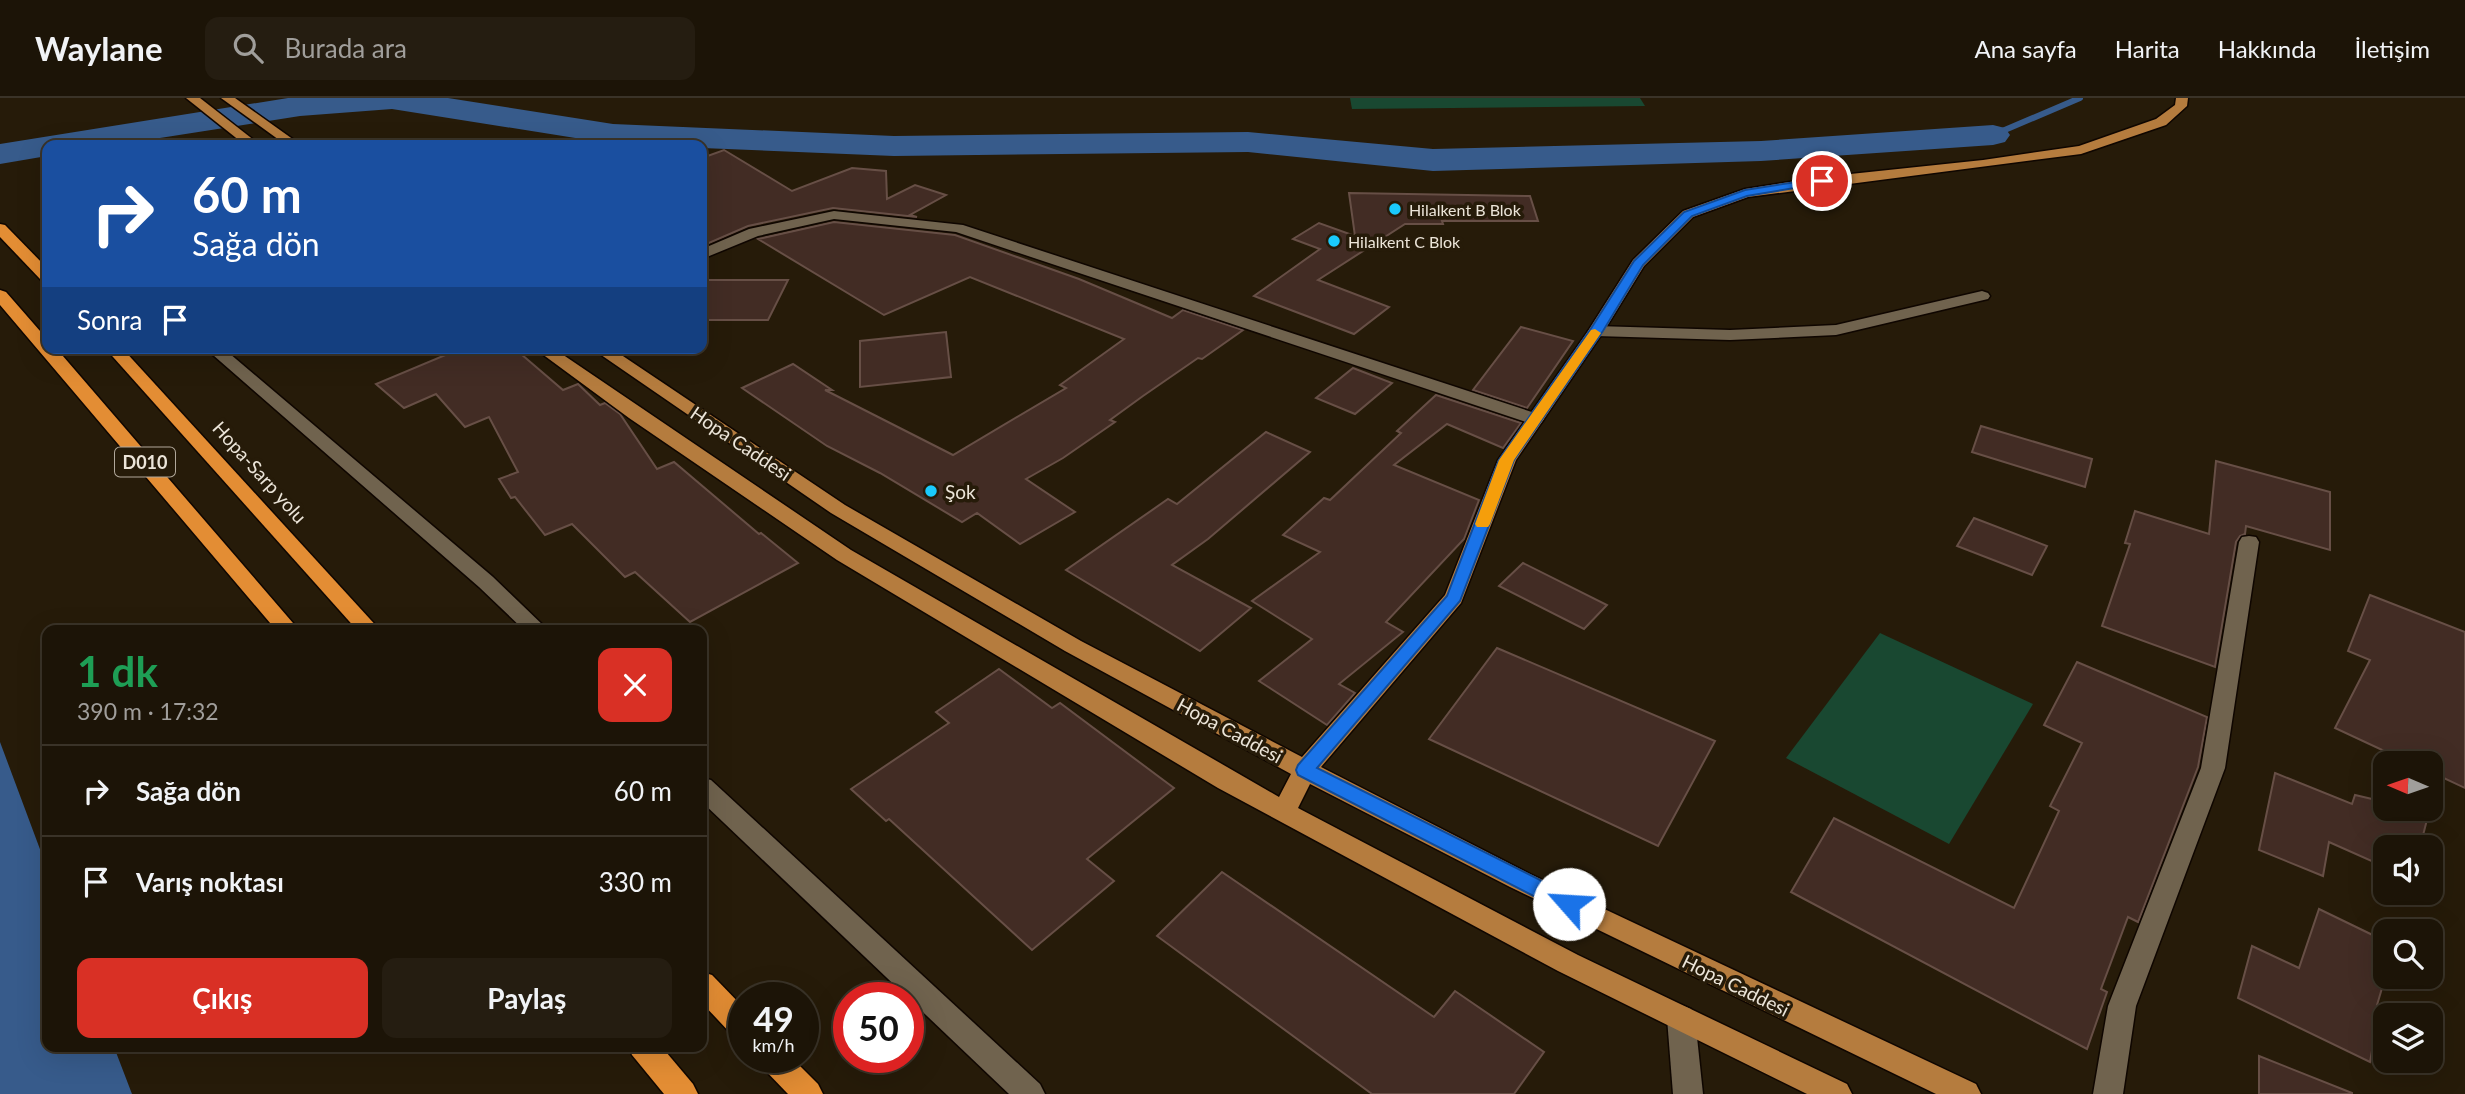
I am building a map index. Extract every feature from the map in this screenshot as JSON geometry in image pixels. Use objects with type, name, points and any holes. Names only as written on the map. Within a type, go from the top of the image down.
[{"type":"highway","points":[[0,228],[42,273]]},
{"type":"highway","name":"D010","points":[[0,295],[42,343]]},
{"type":"highway","name":"D010","points":[[51,354],[284,625]]},
{"type":"highway","name":"Hopa-Sarp yolu","points":[[118,354],[364,625]]},
{"type":"highway","points":[[707,989],[728,1011]]},
{"type":"highway","points":[[647,1052],[682,1094]]},
{"type":"highway","points":[[787,1073],[808,1094]]},
{"type":"main road","points":[[192,98],[246,140]]},
{"type":"main road","points":[[228,98],[287,140]]},
{"type":"main road","points":[[1284,812],[1305,770],[1454,598],[1507,460],[1596,331],[1638,263],[1688,214],[1758,191],[2081,150],[2161,122],[2181,106],[2182,98]]},
{"type":"main road","name":"Hopa Caddesi","points":[[551,354],[844,555],[1227,781],[1568,963],[1837,1094]]},
{"type":"main road","name":"Hopa Caddesi","points":[[608,354],[838,509],[1073,646],[1305,770],[1531,886],[1966,1094]]},
{"type":"street","points":[[707,252],[754,232],[834,215],[958,228],[1535,419]]},
{"type":"street","points":[[1596,331],[1730,335],[1836,330],[1982,296]]},
{"type":"street","points":[[220,354],[486,582],[532,625]]},
{"type":"street","points":[[2108,1094],[2122,1006],[2213,768],[2249,542]]},
{"type":"street","points":[[707,792],[1030,1094]]},
{"type":"street","points":[[1681,1018],[1688,1094]]},
{"type":"green space","points":[[1350,98],[1640,98],[1645,106],[1352,109]]},
{"type":"green space","points":[[1880,633],[2033,704],[1949,844],[1786,758]]},
{"type":"water","points":[[0,742],[42,855],[42,1052],[116,1052],[132,1094],[0,1094]]},
{"type":"building","points":[[724,150],[792,191],[852,168],[886,171],[887,199],[915,185],[946,195],[910,215],[917,217],[833,208],[748,226],[707,244],[707,156]]},
{"type":"building","points":[[1349,193],[1530,196],[1538,221],[1442,221],[1443,224],[1405,224],[1318,280],[1389,307],[1354,334],[1254,296],[1320,249],[1293,239],[1319,223],[1355,236]]},
{"type":"building","points":[[834,222],[955,235],[1079,279],[1172,318],[1183,310],[1243,330],[1143,396],[1110,420],[1115,422],[1063,458],[1026,479],[1075,512],[1020,544],[977,513],[962,522],[880,473],[827,446],[742,388],[793,364],[832,390],[825,390],[953,455],[1066,388],[1060,385],[1124,339],[970,277],[884,315],[758,239]]},
{"type":"building","points":[[707,280],[788,280],[768,320],[707,320]]},
{"type":"building","points":[[1521,327],[1573,341],[1527,408],[1473,390]]},
{"type":"building","points":[[946,332],[951,377],[860,387],[860,341]]},
{"type":"building","points":[[448,354],[521,354],[563,390],[578,384],[600,405],[605,403],[620,414],[657,469],[674,462],[759,534],[798,563],[690,622],[635,572],[625,577],[572,524],[545,535],[515,497],[511,498],[499,479],[518,472],[489,417],[465,427],[436,394],[404,408],[376,384]]},
{"type":"building","points":[[1353,368],[1392,383],[1355,414],[1316,398]]},
{"type":"building","points":[[1436,395],[1521,423],[1503,448],[1447,424],[1394,465],[1479,500],[1464,539],[1386,622],[1403,632],[1339,684],[1355,693],[1327,725],[1259,681],[1312,639],[1252,601],[1320,552],[1283,535],[1324,498],[1330,500],[1401,433],[1397,431]]},
{"type":"building","points":[[1981,426],[2092,459],[2085,487],[1972,452]]},
{"type":"building","points":[[1266,432],[1310,452],[1208,539],[1172,565],[1251,608],[1200,651],[1066,570],[1168,499],[1177,504]]},
{"type":"building","points":[[2216,461],[2330,492],[2330,550],[2246,526],[2245,534],[2236,542],[2215,667],[2102,626],[2130,544],[2125,543],[2135,511],[2209,534]]},
{"type":"building","points":[[1974,518],[2047,546],[2032,575],[1957,546]]},
{"type":"building","points":[[1523,563],[1607,605],[1584,629],[1499,586]]},
{"type":"building","points":[[2370,595],[2465,632],[2465,788],[2443,778],[2443,751],[2384,751],[2335,728],[2370,660],[2348,651]]},
{"type":"building","points":[[1497,648],[1715,741],[1658,846],[1429,739]]},
{"type":"building","points":[[2077,662],[2207,717],[2198,767],[2138,922],[2128,917],[2101,989],[2107,992],[2087,1049],[1791,892],[1834,818],[2014,908],[2059,811],[2050,806],[2082,743],[2044,725]]},
{"type":"building","points":[[999,669],[1052,708],[1060,703],[1174,788],[1087,859],[1114,881],[1032,950],[889,819],[886,821],[851,789],[949,723],[936,712]]},
{"type":"building","points":[[2275,773],[2352,804],[2355,795],[2373,799],[2373,821],[2427,821],[2423,835],[2373,835],[2373,862],[2329,842],[2323,876],[2259,850]]},
{"type":"building","points":[[1222,872],[1434,1017],[1455,991],[1544,1052],[1514,1094],[1372,1094],[1157,936]]},
{"type":"building","points":[[2319,909],[2373,935],[2373,989],[2382,989],[2378,1003],[2373,1003],[2373,1045],[2370,1062],[2238,998],[2252,946],[2299,968]]},
{"type":"building","points":[[2259,1056],[2352,1093],[2352,1094],[2259,1094]]},
{"type":"waterway","points":[[1993,135],[2080,98]]},
{"type":"waterway","points":[[84,140],[300,106],[392,99],[613,134],[894,146],[1248,142],[1433,160],[1761,151],[1993,135]]},
{"type":"waterway","points":[[0,154],[42,147]]},
{"type":"slow traffic","points":[[1482,524],[1507,460],[1595,333]]},
{"type":"place","name":"Hilalkent B Blok","points":[[1395,209]]},
{"type":"place","name":"Hilalkent C Blok","points":[[1334,241]]},
{"type":"place","name":"Şok","points":[[931,491]]},
{"type":"route","points":[[1569,904],[1305,770],[1454,598],[1507,460],[1596,331],[1638,263],[1688,214],[1745,193],[1822,181]]}]
